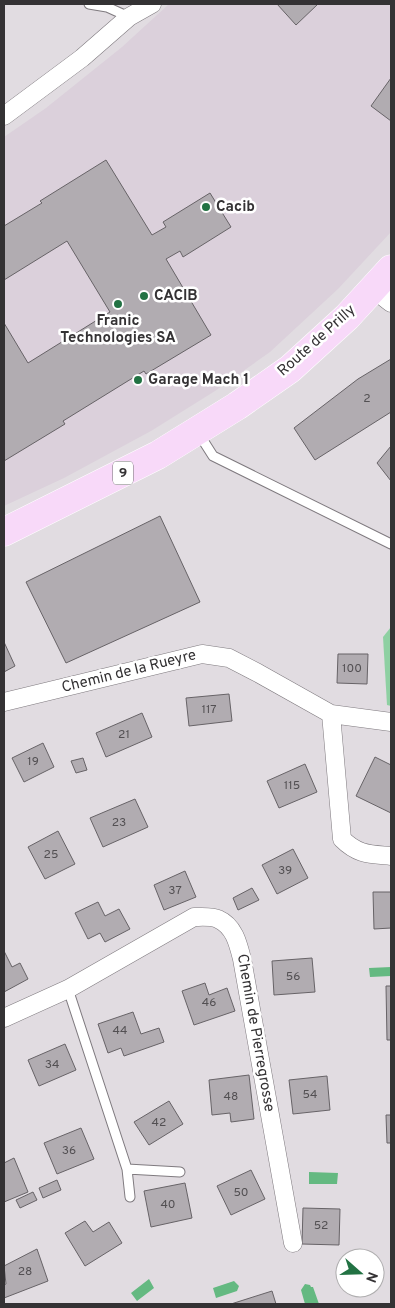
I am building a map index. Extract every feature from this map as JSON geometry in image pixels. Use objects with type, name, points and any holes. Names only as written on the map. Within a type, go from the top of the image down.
[{"type":"main road","name":"Route de Prilly","points":[[198,431],[290,369],[346,317],[382,296],[391,269]]},
{"type":"main road","name":"9","points":[[4,532],[158,455],[198,431]]},
{"type":"street","points":[[4,116],[82,58],[129,17],[152,4]]},
{"type":"street","name":"Chemin de la Rueyre","points":[[4,702],[202,654],[228,658],[331,714],[391,722]]},
{"type":"street","points":[[331,714],[342,839],[351,848],[361,853],[391,856]]},
{"type":"street","name":"Chemin de Pierregrosse","points":[[4,1018],[68,989],[194,917],[217,918],[229,928],[237,939],[242,959],[293,1244]]},
{"type":"lane","points":[[92,4],[106,7],[129,17]]},
{"type":"lane","points":[[198,431],[213,456],[391,544]]},
{"type":"lane","points":[[68,989],[127,1169],[130,1197]]},
{"type":"lane","points":[[127,1169],[180,1172]]},
{"type":"shaded area","points":[[169,4],[391,4],[391,232],[338,289],[270,352],[215,391],[151,431],[64,478],[4,506],[4,137],[46,108],[122,47]]},
{"type":"shaded area","points":[[391,627],[391,706],[387,705],[383,637]]},
{"type":"shaded area","points":[[391,967],[391,976],[370,977],[369,968]]},
{"type":"shaded area","points":[[309,1172],[338,1173],[337,1184],[309,1184]]},
{"type":"shaded area","points":[[149,1279],[154,1288],[137,1301],[131,1293]]},
{"type":"shaded area","points":[[234,1281],[239,1286],[237,1291],[216,1298],[213,1288]]},
{"type":"shaded area","points":[[305,1284],[313,1287],[319,1304],[305,1304],[301,1290]]},
{"type":"building","points":[[277,4],[318,4],[296,25]]},
{"type":"building","points":[[391,78],[391,121],[371,106]]},
{"type":"building","name":"CACIB","points":[[106,160],[152,235],[166,227],[163,222],[210,193],[231,227],[183,257],[180,251],[166,259],[211,335],[146,374],[144,371],[63,421],[65,424],[4,461],[4,323],[28,363],[110,312],[67,241],[4,280],[4,226]]},
{"type":"building","points":[[391,359],[391,412],[315,460],[294,428],[358,379]]},
{"type":"building","points":[[391,446],[391,481],[377,463]]},
{"type":"building","points":[[160,516],[200,602],[66,663],[26,582]]},
{"type":"building","points":[[4,642],[15,666],[4,672]]},
{"type":"building","points":[[338,654],[368,654],[367,684],[337,683]]},
{"type":"building","points":[[229,694],[232,721],[189,726],[186,698]]},
{"type":"building","points":[[142,713],[152,737],[106,757],[96,733]]},
{"type":"building","points":[[43,743],[54,767],[24,782],[12,758]]},
{"type":"building","points":[[375,757],[391,765],[391,813],[356,796]]},
{"type":"building","points":[[83,758],[87,770],[76,773],[71,761]]},
{"type":"building","points":[[305,764],[317,792],[279,808],[267,781]]},
{"type":"building","points":[[135,799],[148,827],[103,847],[90,818]]},
{"type":"building","points":[[58,831],[75,864],[45,879],[28,847]]},
{"type":"building","points":[[293,849],[308,878],[277,894],[262,865]]},
{"type":"building","points":[[185,871],[196,897],[164,910],[154,885]]},
{"type":"building","points":[[252,888],[259,900],[238,910],[233,898]]},
{"type":"building","points":[[373,892],[391,892],[391,928],[374,929]]},
{"type":"building","points":[[98,902],[105,916],[119,909],[130,929],[105,942],[100,933],[88,939],[75,913]]},
{"type":"building","points":[[4,951],[12,967],[20,963],[28,979],[4,992]]},
{"type":"building","points":[[312,958],[315,992],[274,995],[272,961]]},
{"type":"building","points":[[205,983],[209,995],[227,988],[235,1011],[194,1025],[182,991]]},
{"type":"building","points":[[386,986],[391,986],[391,1040],[387,1040]]},
{"type":"building","points":[[133,1012],[141,1034],[159,1028],[164,1042],[124,1056],[121,1048],[108,1053],[98,1024]]},
{"type":"building","points":[[65,1044],[76,1070],[39,1086],[28,1060]]},
{"type":"building","points":[[249,1075],[254,1119],[231,1122],[230,1113],[212,1115],[209,1080]]},
{"type":"building","points":[[327,1076],[330,1110],[293,1114],[289,1080]]},
{"type":"building","points":[[169,1101],[183,1124],[149,1145],[134,1122]]},
{"type":"building","points":[[386,1115],[391,1115],[391,1143],[387,1143]]},
{"type":"building","points":[[81,1128],[94,1159],[57,1174],[44,1143]]},
{"type":"building","points":[[14,1158],[28,1192],[4,1202],[4,1163]]},
{"type":"building","points":[[251,1170],[265,1199],[231,1215],[217,1186]]},
{"type":"building","points":[[57,1180],[61,1190],[43,1198],[39,1188]]},
{"type":"building","points":[[185,1183],[192,1218],[151,1227],[144,1191]]},
{"type":"building","points":[[33,1192],[37,1200],[20,1208],[16,1200]]},
{"type":"building","points":[[303,1208],[340,1209],[339,1245],[302,1244]]},
{"type":"building","points":[[85,1221],[93,1232],[109,1222],[122,1243],[85,1266],[65,1233]]},
{"type":"building","points":[[37,1249],[48,1281],[4,1298],[4,1285],[6,1284],[4,1266]]},
{"type":"building","points":[[272,1291],[276,1304],[231,1304]]},
{"type":"place","name":"Cacib","points":[[206,207]]},
{"type":"place","name":"CACIB","points":[[144,296]]},
{"type":"place","name":"Franic Technologies SA","points":[[118,304]]},
{"type":"place","name":"Garage Mach 1","points":[[138,380]]}]
